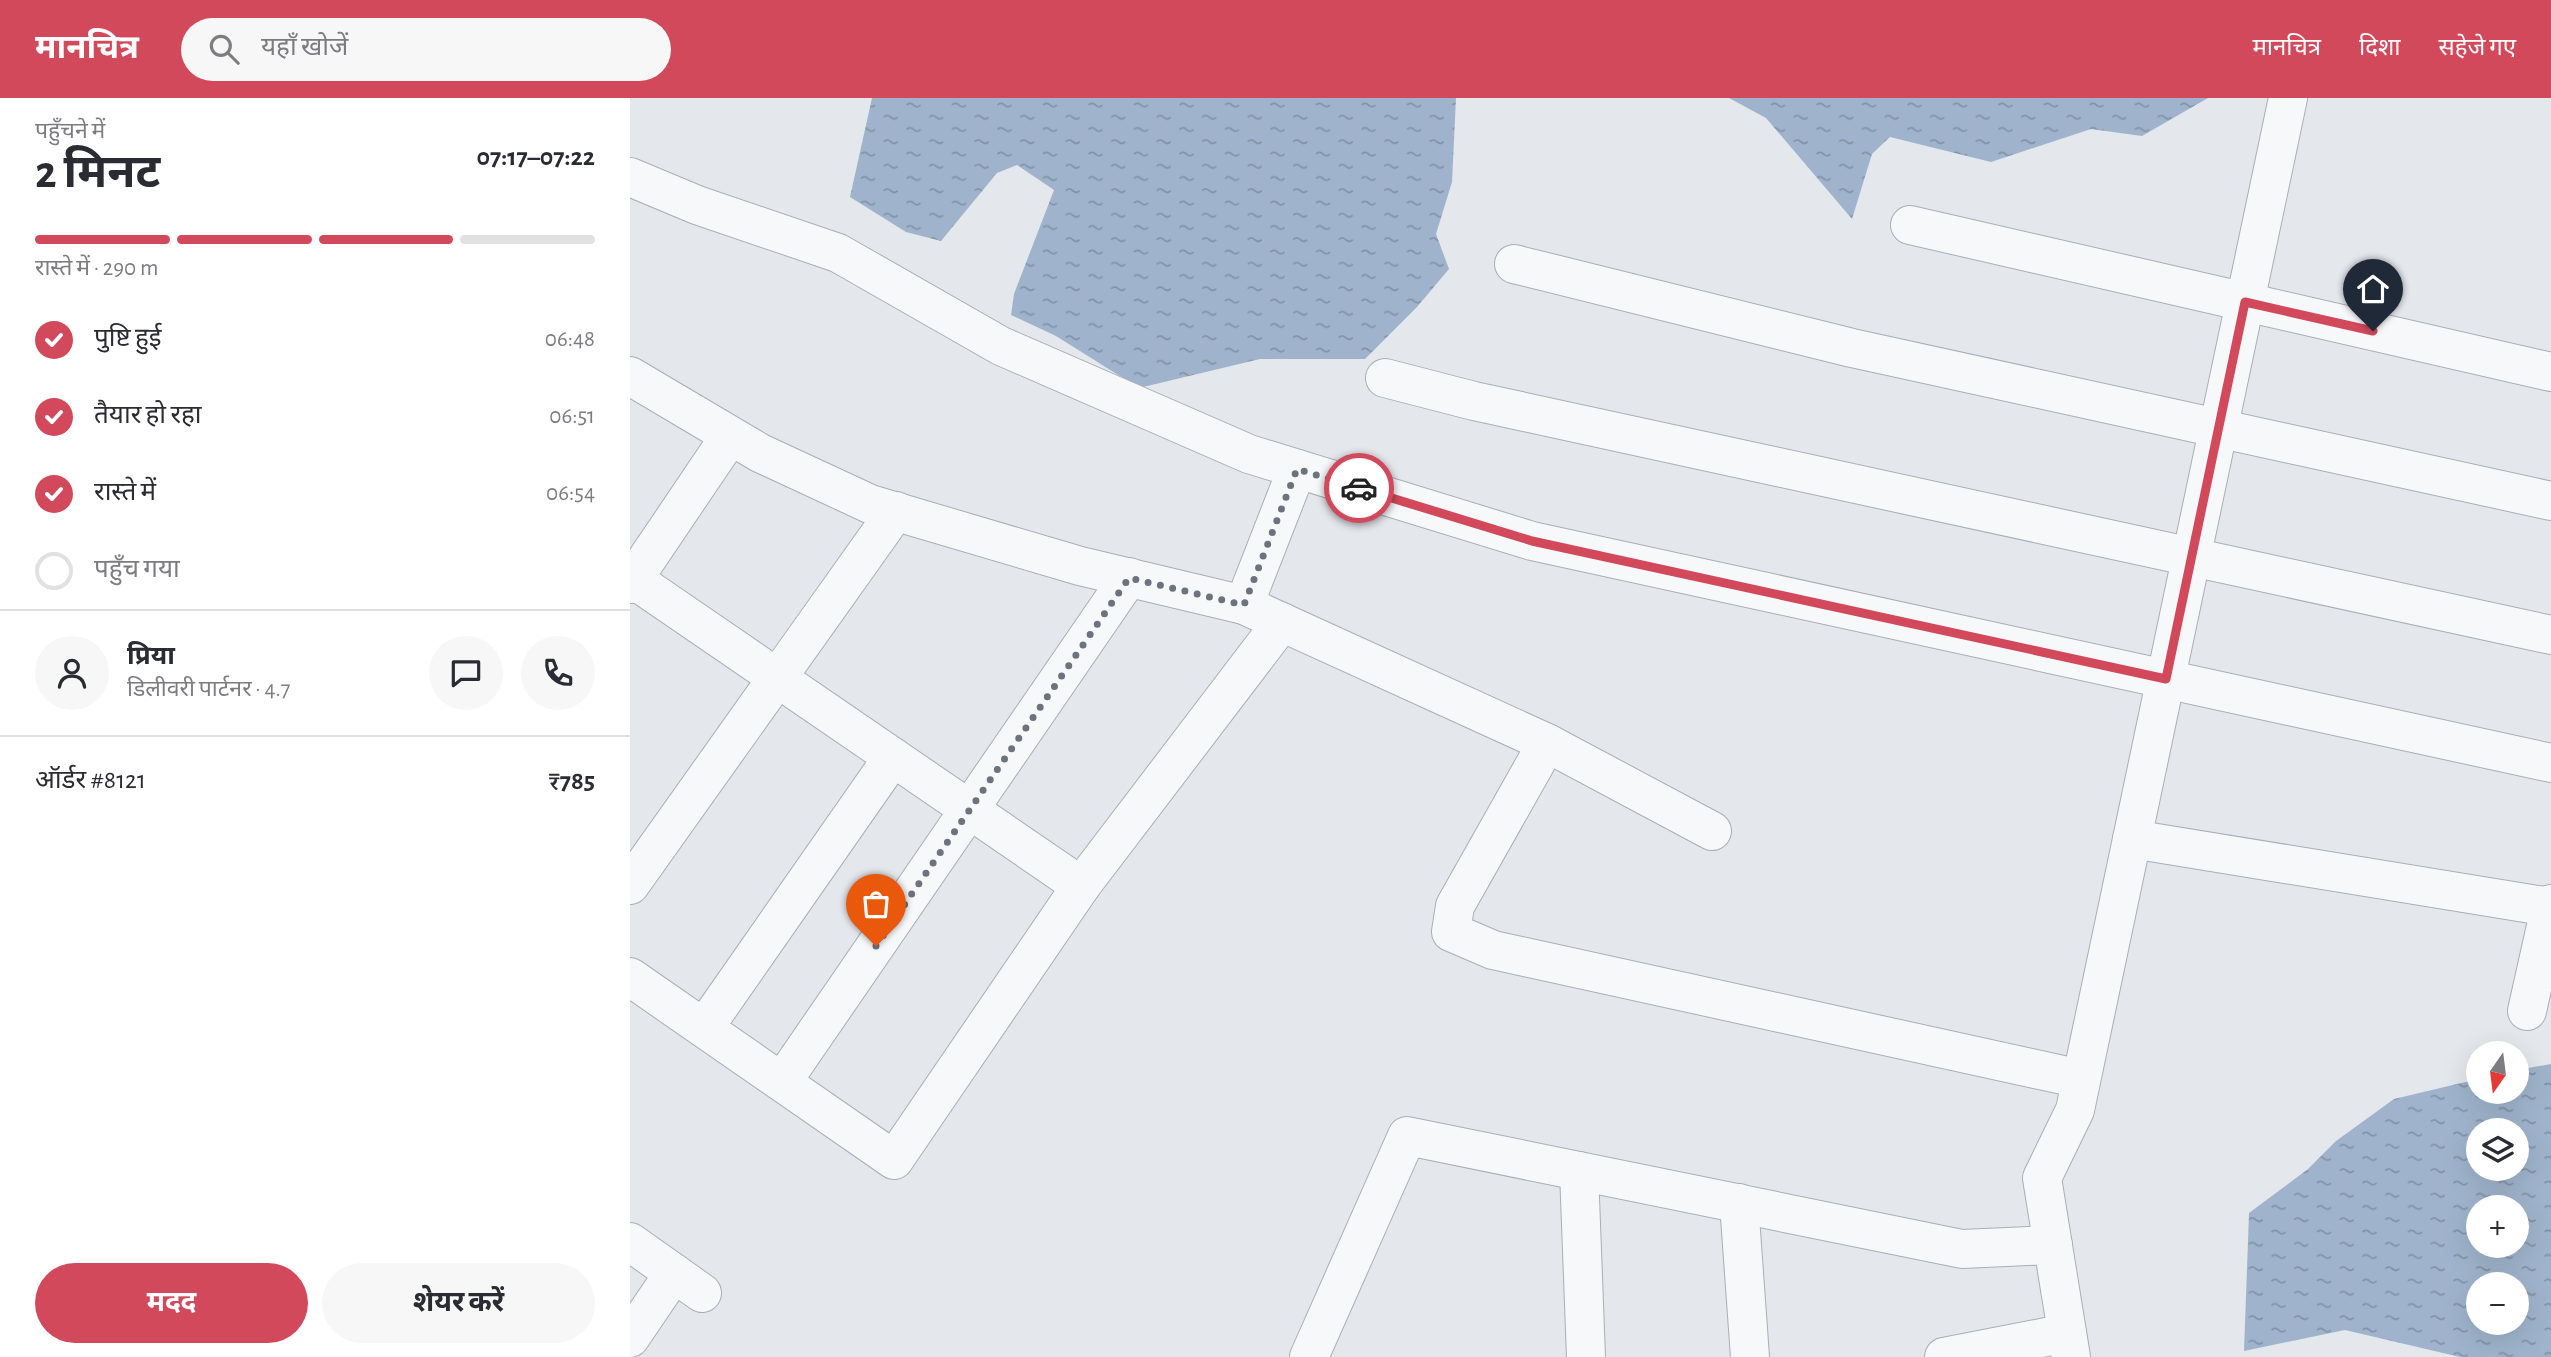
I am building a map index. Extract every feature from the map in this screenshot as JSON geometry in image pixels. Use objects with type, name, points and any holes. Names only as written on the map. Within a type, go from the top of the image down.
[{"type":"street","points":[[1944,1357],[2069,1345],[2042,1178],[2074,1110],[2288,98]]},
{"type":"street","points":[[630,177],[697,205],[838,253],[1001,346],[1249,454],[1532,541],[2551,763]]},
{"type":"street","points":[[1910,225],[2551,372]]},
{"type":"street","points":[[1514,264],[1852,348],[2551,501]]},
{"type":"street","points":[[630,376],[730,436],[870,504],[1080,566],[1244,605],[1547,743],[1712,831]]},
{"type":"street","points":[[1385,378],[1474,401],[2551,635]]},
{"type":"street","points":[[730,436],[631,580],[1081,886]]},
{"type":"street","points":[[1244,605],[1297,469]]},
{"type":"street","points":[[630,885],[895,511]]},
{"type":"street","points":[[782,1082],[1129,578]]},
{"type":"street","points":[[630,977],[894,1160],[1081,886],[1282,622]]},
{"type":"street","points":[[1547,743],[1455,906],[1451,932],[1493,950],[2081,1079]]},
{"type":"street","points":[[704,1028],[893,757]]},
{"type":"street","points":[[2132,839],[2551,905],[2527,1011]]},
{"type":"street","points":[[1309,1357],[1407,1136],[1962,1249],[2053,1245]]},
{"type":"street","points":[[1579,1171],[1586,1357]]},
{"type":"street","points":[[1739,1203],[1750,1357]]},
{"type":"street","points":[[630,1242],[688,1283],[630,1338]]},
{"type":"water","points":[[872,98],[1456,98],[1452,182],[1436,234],[1449,269],[1417,307],[1365,359],[1260,359],[1139,388],[1056,336],[1011,315],[1014,294],[1054,190],[1017,165],[997,173],[941,241],[906,232],[850,197]]},
{"type":"water","points":[[1729,98],[2208,98],[2142,136],[2091,129],[1991,162],[1890,137],[1872,154],[1852,219],[1766,118]]},
{"type":"water","points":[[2551,1064],[2551,1357],[2460,1357],[2345,1330],[2244,1351],[2249,1213],[2308,1169],[2336,1141],[2394,1099],[2466,1082],[2466,1104],[2529,1104],[2529,1068]]},
{"type":"way so far","points":[[876,946],[1129,578],[1244,605],[1297,469],[1359,488]]},
{"type":"route","points":[[1359,488],[1532,541],[2166,679],[2245,302],[2373,331]]}]
